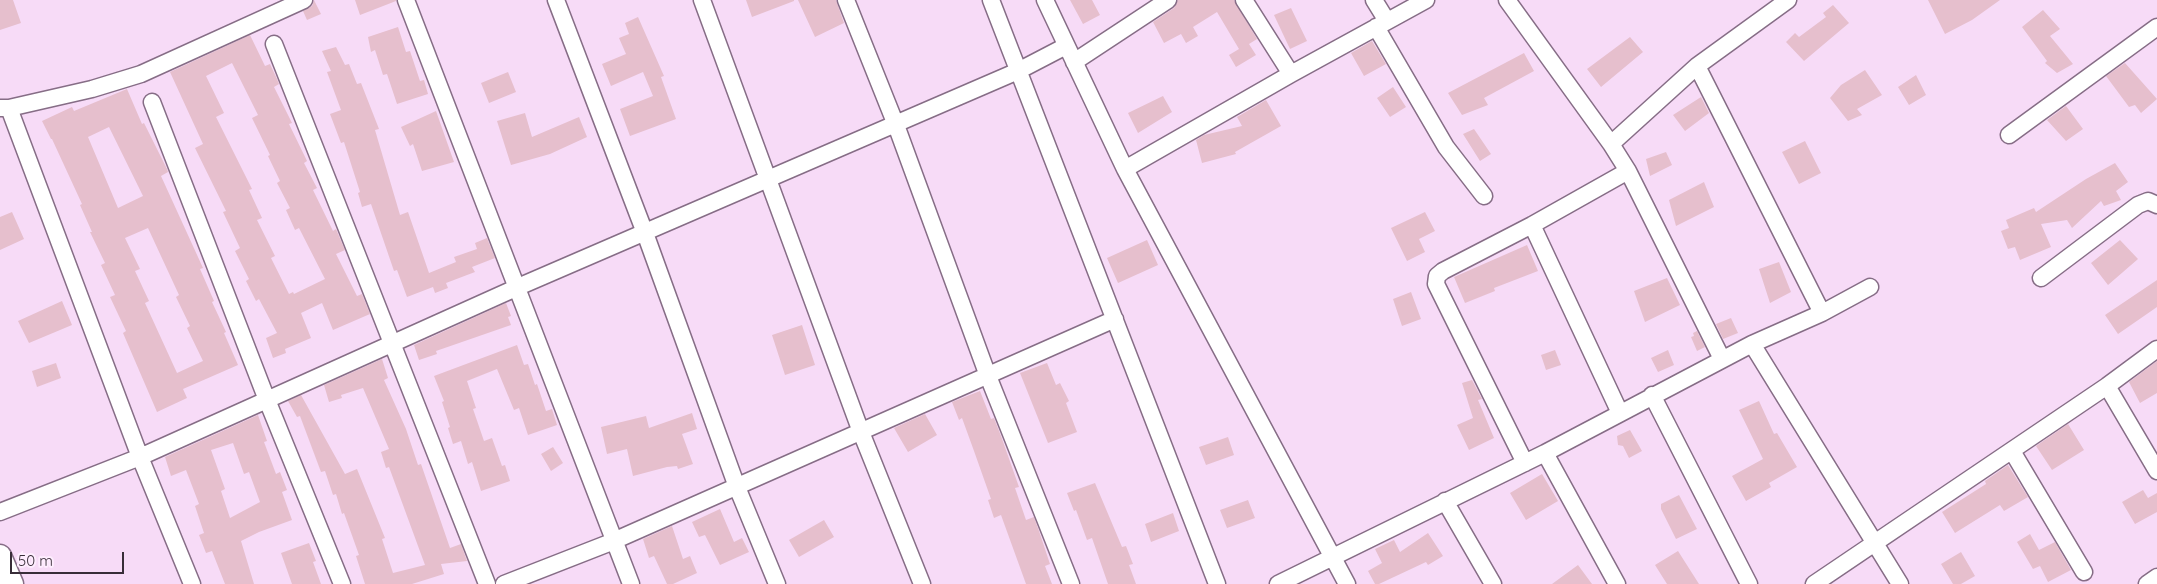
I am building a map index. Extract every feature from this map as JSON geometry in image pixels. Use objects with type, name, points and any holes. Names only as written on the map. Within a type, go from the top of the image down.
[{"type":"street","points":[[192,584],[140,456],[5,108],[92,89],[141,74],[304,0]]},
{"type":"street","points":[[406,0],[631,584]]},
{"type":"street","points":[[556,0],[645,233],[737,487],[777,584]]},
{"type":"street","points":[[702,0],[861,432],[922,584]]},
{"type":"street","points":[[846,0],[896,125],[988,376],[1071,584]]},
{"type":"street","points":[[991,0],[1217,584]]},
{"type":"street","points":[[1045,0],[1126,169],[1347,584]]},
{"type":"street","points":[[1074,62],[1168,0]]},
{"type":"street","points":[[1244,0],[1291,74]]},
{"type":"street","points":[[1374,0],[1381,24],[1446,147],[1484,196]]},
{"type":"street","points":[[1126,169],[1291,74],[1426,0]]},
{"type":"street","points":[[1611,144],[1697,66],[1788,0]]},
{"type":"street","points":[[1513,3],[1628,171],[1722,359]]},
{"type":"street","points":[[2009,135],[2157,27]]},
{"type":"street","points":[[274,44],[487,584]]},
{"type":"street","points":[[0,512],[140,456],[518,287],[1018,71],[1066,46]]},
{"type":"street","points":[[1697,66],[1822,313]]},
{"type":"street","points":[[152,102],[267,400],[342,584]]},
{"type":"street","points":[[1525,463],[1436,284],[1436,276],[1628,171]]},
{"type":"street","points":[[2041,278],[2138,205],[2148,201],[2157,205]]},
{"type":"street","points":[[1532,225],[1620,412]]},
{"type":"street","points":[[1278,584],[1333,559],[1445,501],[1545,453],[1722,359],[1822,313],[1870,287]]},
{"type":"street","points":[[504,584],[614,541],[1115,320]]},
{"type":"street","points":[[1752,344],[1900,584]]},
{"type":"street","points":[[1814,584],[2107,386],[2157,349]]},
{"type":"street","points":[[2107,386],[2157,471]]},
{"type":"street","points":[[1652,396],[1749,584]]},
{"type":"street","points":[[2012,451],[2084,572]]},
{"type":"street","points":[[1545,453],[1617,584]]},
{"type":"street","points":[[1445,501],[1493,584]]},
{"type":"street","points":[[0,556],[12,584]]},
{"type":"street","points":[[2147,584],[2157,577]]},
{"type":"building","points":[[0,0],[13,0],[21,23],[0,30]]},
{"type":"building","points":[[314,0],[321,14],[307,20],[303,11],[312,6]]},
{"type":"building","points":[[355,0],[396,0],[396,1],[360,15]]},
{"type":"building","points":[[746,0],[794,0],[794,1],[752,17]]},
{"type":"building","points":[[798,0],[836,0],[844,23],[815,37]]},
{"type":"building","points":[[1070,0],[1092,0],[1100,15],[1083,24]]},
{"type":"building","points":[[1178,0],[1234,0],[1257,39],[1249,44],[1256,55],[1236,67],[1229,55],[1239,49],[1217,12],[1193,27],[1198,36],[1186,43],[1181,34],[1164,43],[1153,22],[1174,8]]},
{"type":"building","points":[[1928,0],[2000,0],[1972,20],[1945,34]]},
{"type":"building","points":[[1833,5],[1849,23],[1804,61],[1786,42],[1795,33],[1799,37],[1826,17],[1823,13]]},
{"type":"building","points":[[1291,8],[1307,41],[1290,49],[1274,15]]},
{"type":"building","points":[[2043,10],[2060,29],[2050,36],[2073,64],[2057,73],[2045,63],[2047,61],[2022,27]]},
{"type":"building","points":[[638,17],[664,76],[661,77],[676,119],[630,136],[620,109],[653,96],[643,72],[611,86],[602,64],[626,54],[619,38],[629,34],[625,23]]},
{"type":"building","points":[[398,27],[406,52],[410,51],[420,81],[424,80],[428,94],[397,104],[387,74],[383,75],[375,50],[371,52],[368,37]]},
{"type":"building","points":[[250,35],[265,66],[270,64],[277,79],[279,84],[274,87],[292,123],[289,124],[307,161],[304,163],[317,188],[313,190],[333,231],[336,229],[345,250],[336,254],[357,296],[362,294],[370,314],[333,330],[322,303],[301,313],[311,338],[285,349],[286,353],[273,358],[266,338],[277,333],[259,299],[256,301],[246,281],[249,279],[235,251],[240,248],[223,212],[226,211],[195,148],[203,144],[170,72]],"holes":[[[232,63],[258,115],[252,118],[270,155],[268,156],[280,181],[277,183],[290,208],[286,210],[295,230],[299,228],[325,279],[294,294],[293,292],[289,294],[271,258],[275,256],[257,220],[262,218],[249,190],[252,189],[216,117],[224,113],[206,76]]]},
{"type":"building","points":[[1630,37],[1643,52],[1601,87],[1587,69]]},
{"type":"building","points":[[1372,41],[1386,64],[1364,76],[1351,53]]},
{"type":"building","points":[[336,47],[345,65],[349,64],[357,84],[361,83],[379,129],[375,130],[400,215],[408,212],[429,273],[456,262],[454,257],[477,249],[475,243],[487,238],[495,258],[472,267],[475,272],[446,283],[448,288],[435,293],[433,287],[407,297],[397,270],[394,271],[371,204],[362,207],[358,193],[360,192],[344,142],[341,143],[330,114],[341,110],[327,72],[331,71],[322,51]]},
{"type":"building","points":[[1524,53],[1534,71],[1484,98],[1488,105],[1462,115],[1448,93]]},
{"type":"building","points":[[2125,63],[2157,99],[2141,113],[2135,105],[2129,107],[2106,76]]},
{"type":"building","points":[[1865,70],[1882,95],[1857,109],[1862,115],[1848,121],[1830,98],[1841,85]]},
{"type":"building","points":[[508,72],[516,92],[489,103],[481,83]]},
{"type":"building","points":[[1916,75],[1926,95],[1909,105],[1898,87]]},
{"type":"building","points":[[1393,87],[1406,107],[1390,117],[1377,98]]},
{"type":"building","points":[[127,89],[142,124],[144,123],[167,169],[168,172],[161,176],[203,268],[200,269],[238,365],[183,389],[187,398],[157,412],[123,333],[126,331],[110,297],[115,295],[101,265],[105,263],[90,232],[92,232],[80,205],[82,204],[42,121],[72,107],[74,111]],"holes":[[[109,127],[143,196],[118,208],[88,137]],[[148,228],[179,295],[176,297],[190,326],[187,328],[203,361],[177,373],[145,303],[149,301],[135,271],[140,269],[125,238]]]},
{"type":"building","points":[[1163,96],[1172,112],[1138,133],[1128,113]]},
{"type":"building","points":[[1701,97],[1709,113],[1685,131],[1673,115]]},
{"type":"building","points":[[1266,100],[1281,126],[1235,152],[1236,154],[1202,163],[1196,140],[1204,135],[1242,126],[1237,117]]},
{"type":"building","points":[[2066,106],[2083,129],[2066,141],[2047,120]]},
{"type":"building","points":[[436,111],[454,162],[422,171],[413,144],[410,146],[401,127]]},
{"type":"building","points":[[525,113],[532,137],[579,117],[587,137],[550,154],[511,165],[497,121]]},
{"type":"building","points":[[1474,129],[1491,154],[1480,161],[1463,134]]},
{"type":"building","points":[[1805,141],[1821,173],[1799,184],[1782,152]]},
{"type":"building","points":[[1666,152],[1672,165],[1650,176],[1646,159]]},
{"type":"building","points":[[2115,163],[2128,182],[2116,191],[2121,200],[2104,206],[2101,201],[2072,228],[2067,220],[2041,224],[2051,247],[2020,260],[2015,247],[2008,249],[2001,231],[2009,228],[2006,220],[2034,208],[2036,212],[2086,179]]},
{"type":"building","points":[[1704,182],[1714,207],[1676,226],[1669,200]]},
{"type":"building","points":[[12,212],[24,239],[0,250],[0,217]]},
{"type":"building","points":[[1425,212],[1435,231],[1419,239],[1425,252],[1407,261],[1391,228]]},
{"type":"building","points":[[1147,240],[1158,265],[1118,283],[1107,258]]},
{"type":"building","points":[[2120,240],[2138,259],[2108,285],[2091,263]]},
{"type":"building","points":[[1527,245],[1538,271],[1494,288],[1495,291],[1465,303],[1454,277]]},
{"type":"building","points":[[1779,262],[1791,292],[1770,303],[1759,269]]},
{"type":"building","points":[[1667,278],[1680,305],[1645,322],[1634,291]]},
{"type":"building","points":[[2157,280],[2157,307],[2118,334],[2105,315]]},
{"type":"building","points":[[1411,292],[1421,319],[1402,326],[1393,299]]},
{"type":"building","points":[[62,301],[72,325],[29,343],[18,321]]},
{"type":"building","points":[[506,303],[511,316],[508,317],[511,325],[436,351],[437,354],[419,360],[414,345]]},
{"type":"building","points":[[1731,318],[1738,333],[1723,339],[1716,324]]},
{"type":"building","points":[[802,325],[815,365],[785,375],[772,335]]},
{"type":"building","points":[[1697,331],[1705,347],[1697,351],[1691,337]]},
{"type":"building","points":[[517,345],[524,365],[528,364],[535,385],[537,384],[546,411],[552,409],[557,425],[528,435],[519,408],[514,410],[497,369],[467,381],[476,408],[473,409],[484,441],[492,438],[502,466],[505,465],[510,481],[481,491],[472,462],[468,464],[461,441],[453,444],[442,402],[444,401],[434,376]]},
{"type":"building","points":[[1555,350],[1561,365],[1546,370],[1541,355]]},
{"type":"building","points":[[1668,350],[1674,365],[1658,372],[1651,358]]},
{"type":"building","points":[[382,359],[388,378],[384,380],[406,429],[418,465],[421,464],[450,548],[461,544],[467,561],[441,564],[444,574],[412,584],[365,584],[356,556],[359,555],[344,513],[342,514],[336,494],[333,495],[325,471],[321,472],[300,416],[297,417],[288,401],[301,395],[345,474],[357,469],[385,538],[382,539],[393,573],[425,565],[389,467],[386,468],[381,452],[389,449],[363,388],[341,395],[342,398],[329,402],[324,385]]},
{"type":"building","points":[[2157,361],[2157,393],[2140,403],[2129,382]]},
{"type":"building","points":[[56,363],[61,378],[37,387],[32,371]]},
{"type":"building","points":[[1047,363],[1056,385],[1060,383],[1069,401],[1066,403],[1077,432],[1048,443],[1020,373]]},
{"type":"building","points":[[1472,380],[1482,399],[1478,400],[1494,438],[1469,450],[1457,425],[1473,418],[1462,383]]},
{"type":"building","points":[[980,391],[991,419],[994,418],[1001,436],[1019,487],[1015,488],[1026,520],[1034,517],[1050,564],[1045,566],[1052,584],[1026,584],[1001,515],[994,518],[988,500],[991,499],[974,451],[962,418],[959,420],[952,402]]},
{"type":"building","points":[[1759,401],[1774,434],[1777,433],[1797,467],[1769,483],[1771,487],[1746,501],[1732,476],[1763,459],[1739,410]]},
{"type":"building","points":[[692,413],[697,429],[682,434],[693,464],[678,469],[677,466],[667,467],[633,476],[627,449],[607,454],[601,427],[646,416],[649,428]]},
{"type":"building","points":[[925,414],[937,435],[908,452],[894,428]]},
{"type":"building","points":[[258,415],[267,441],[264,442],[276,474],[280,472],[287,490],[282,492],[292,520],[241,541],[254,584],[225,584],[212,551],[206,553],[199,535],[204,533],[195,506],[199,504],[186,470],[171,476],[165,457]],"holes":[[[233,443],[244,474],[249,472],[260,502],[230,518],[221,491],[225,489],[211,450]]]},
{"type":"building","points":[[2068,424],[2084,450],[2052,470],[2036,446]]},
{"type":"building","points":[[1630,430],[1642,451],[1629,458],[1623,446],[1618,445],[1617,436]]},
{"type":"building","points":[[1228,437],[1234,455],[1206,465],[1199,447]]},
{"type":"building","points":[[553,447],[563,463],[551,471],[541,454]]},
{"type":"building","points":[[2008,465],[2028,497],[2004,511],[2000,505],[1955,533],[1942,512],[1986,484],[1985,481]]},
{"type":"building","points":[[1542,474],[1558,501],[1526,520],[1510,493]]},
{"type":"building","points":[[1095,483],[1122,547],[1126,546],[1133,564],[1129,565],[1136,584],[1108,584],[1092,538],[1087,540],[1076,510],[1074,511],[1067,493]]},
{"type":"building","points":[[2143,490],[2148,498],[2157,493],[2157,512],[2135,524],[2122,502]]},
{"type":"building","points":[[1679,495],[1697,529],[1676,539],[1661,509],[1661,504]]},
{"type":"building","points":[[1248,500],[1255,518],[1227,528],[1220,510]]},
{"type":"building","points":[[720,509],[734,542],[742,538],[749,552],[720,565],[705,535],[699,537],[692,522]]},
{"type":"building","points":[[1173,513],[1179,531],[1151,542],[1145,524]]},
{"type":"building","points":[[824,520],[834,537],[799,557],[789,540]]},
{"type":"building","points":[[672,526],[683,559],[690,556],[697,573],[673,584],[667,584],[654,556],[649,558],[643,539]]},
{"type":"building","points":[[1428,533],[1443,556],[1428,565],[1426,562],[1379,584],[1375,584],[1368,571],[1382,563],[1375,549],[1394,540],[1400,552]]},
{"type":"building","points":[[2030,534],[2039,550],[2055,542],[2071,570],[2048,582],[2040,566],[2033,569],[2017,542]]},
{"type":"building","points":[[309,543],[316,561],[313,562],[321,584],[292,584],[281,553]]},
{"type":"building","points":[[1678,551],[1699,584],[1667,584],[1655,565]]},
{"type":"building","points":[[1961,552],[1975,576],[1961,584],[1953,584],[1941,564]]},
{"type":"building","points":[[1578,565],[1592,584],[1552,584]]}]
